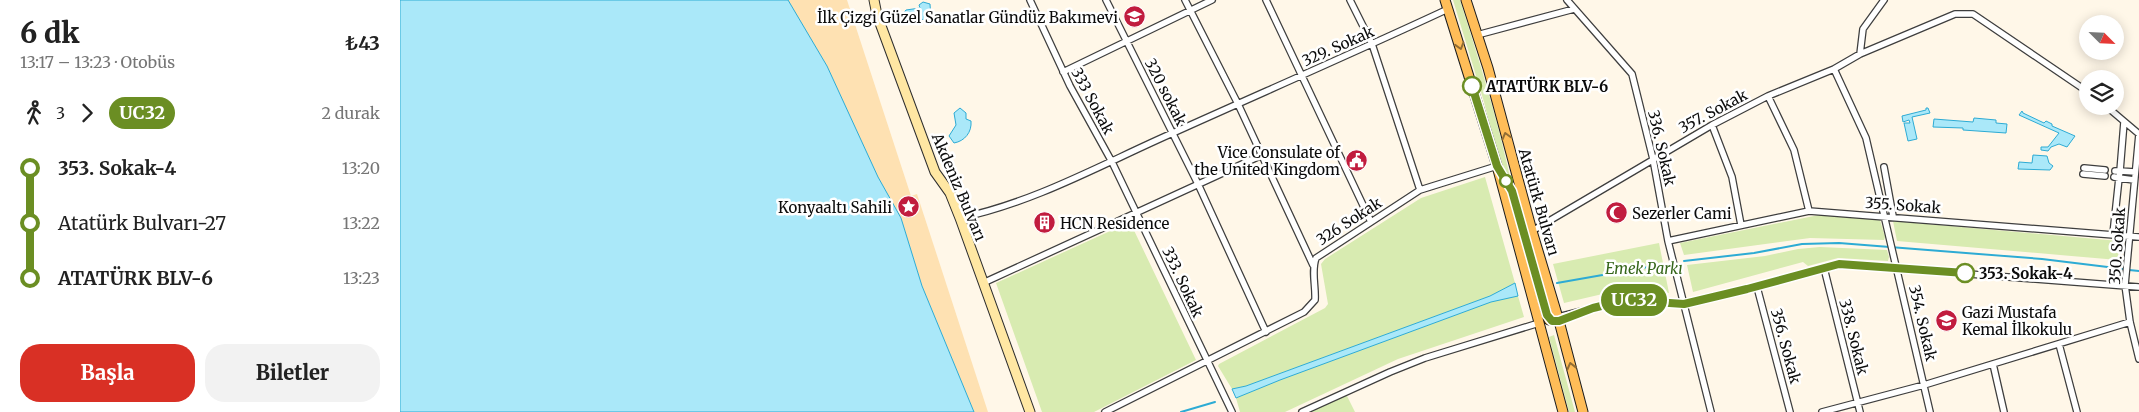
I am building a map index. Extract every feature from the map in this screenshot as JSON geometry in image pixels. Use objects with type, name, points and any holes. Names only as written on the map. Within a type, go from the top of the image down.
[{"type":"main road","name":"Akdeniz Bulvarı","points":[[874,0],[935,172],[950,193],[960,218],[1030,412]]},
{"type":"main road","name":"Atatürk Bulvarı","points":[[1466,0],[1583,412]]},
{"type":"main road","name":"Atatürk Bulvarı","points":[[1447,4],[1497,166],[1563,412]]},
{"type":"main road","points":[[1497,166],[1512,191],[1556,319],[1539,325]]},
{"type":"street","name":"333 Sokak","points":[[1030,0],[1063,72],[1112,162],[1137,213]]},
{"type":"street","name":"320 sokak","points":[[1106,0],[1173,132],[1266,332]]},
{"type":"street","points":[[1185,0],[1238,104],[1313,264]]},
{"type":"street","points":[[1063,72],[1212,0]]},
{"type":"street","points":[[1266,0],[1371,222]]},
{"type":"street","points":[[1350,0],[1372,44],[1420,190]]},
{"type":"street","name":"336. Sokak","points":[[1566,0],[1632,74],[1653,159],[1668,241],[1711,412]]},
{"type":"street","points":[[1860,54],[1863,29],[1884,0]]},
{"type":"street","name":"329. Sokak","points":[[960,218],[1030,197],[1071,181],[1173,132],[1372,44],[1447,4]]},
{"type":"street","points":[[1477,35],[1574,9]]},
{"type":"street","name":"357. Sokak","points":[[1532,231],[1712,124],[1768,96],[1834,69],[1860,54],[1956,14],[1973,14],[2079,86]]},
{"type":"street","name":"354. Sokak","points":[[1834,69],[1866,138],[1930,412]]},
{"type":"street","points":[[1768,96],[1794,150],[1809,211]]},
{"type":"street","points":[[2116,115],[2139,134]]},
{"type":"street","points":[[2113,234],[2116,178],[2124,122]]},
{"type":"street","points":[[1712,124],[1732,177],[1741,225]]},
{"type":"street","name":"350. Sokak","points":[[2139,134],[2125,285],[2130,322],[2139,359]]},
{"type":"street","points":[[983,283],[1262,155]]},
{"type":"street","name":"326 Sokak","points":[[1105,412],[1304,312],[1315,300],[1316,287],[1313,264],[1321,253],[1420,190],[1497,166]]},
{"type":"street","points":[[1884,167],[1893,216]]},
{"type":"street","points":[[2084,171],[2105,173]]},
{"type":"street","points":[[2117,171],[2135,172]]},
{"type":"street","points":[[2116,178],[2134,180]]},
{"type":"street","name":"355. Sokak","points":[[1668,241],[1809,211],[2139,236]]},
{"type":"street","name":"333. Sokak","points":[[1137,213],[1207,362]]},
{"type":"street","points":[[1556,319],[1593,308],[1636,300],[1684,304],[1758,287],[1839,264],[2139,286]]},
{"type":"street","name":"338. Sokak","points":[[1824,268],[1860,412]]},
{"type":"street","name":"356. Sokak","points":[[1758,287],[1790,412]]},
{"type":"street","points":[[1822,412],[1924,385],[2130,322]]},
{"type":"street","points":[[1302,412],[1425,358],[1503,333],[1539,325]]},
{"type":"street","points":[[2059,344],[2077,412]]},
{"type":"street","points":[[1207,362],[1232,412]]},
{"type":"street","points":[[1993,364],[2004,412]]},
{"type":"green space","points":[[1453,0],[1460,0],[1494,113],[1511,182],[1498,158],[1484,102]]},
{"type":"green space","points":[[1485,177],[1515,283],[1490,296],[1246,386],[1232,389],[1218,366],[1219,364],[1325,308],[1328,304],[1321,264],[1325,259],[1421,198]]},
{"type":"green space","points":[[1824,214],[1880,220],[1885,237],[1884,240],[1810,238],[1684,255],[1680,243]]},
{"type":"green space","points":[[1893,221],[2119,241],[2118,260],[1897,241]]},
{"type":"green space","points":[[1130,222],[1196,360],[1094,412],[1042,412],[996,283]]},
{"type":"green space","name":"Emek Parkı","points":[[1659,243],[1669,293],[1624,289],[1564,303],[1553,264]]},
{"type":"green space","points":[[1820,247],[1887,250],[1889,257],[1888,261],[1838,258],[1808,266],[1803,262],[1693,292],[1687,265],[1765,256],[1798,249]]},
{"type":"green space","points":[[1515,295],[1518,296],[1524,317],[1398,359],[1285,412],[1240,412],[1236,398],[1491,302]]},
{"type":"green space","points":[[1554,335],[1575,412],[1569,412],[1549,337]]},
{"type":"green space","points":[[1345,392],[1355,412],[1306,412]]},
{"type":"sand","name":"Konyaaltı Sahili","points":[[788,0],[847,0],[911,196],[917,194],[988,412],[974,412],[922,286],[901,218],[878,177],[827,66]]},
{"type":"water","points":[[400,0],[788,0],[827,66],[878,177],[901,218],[922,286],[974,412],[400,412]]},
{"type":"water","points":[[923,2],[930,4],[931,19],[906,20],[903,14],[906,10],[920,8],[919,5]]},
{"type":"water","points":[[960,108],[966,113],[966,119],[971,121],[971,125],[969,132],[964,138],[954,143],[949,136],[956,125],[954,113]]},
{"type":"water","points":[[1928,108],[1930,113],[1912,117],[1917,139],[1908,141],[1904,123],[1910,123],[1909,120],[1903,122],[1902,116],[1926,110]]},
{"type":"water","points":[[2022,111],[2075,136],[2067,147],[2059,144],[2051,147],[2048,151],[2041,150],[2041,147],[2048,147],[2059,133],[2019,115]]},
{"type":"water","points":[[1974,118],[1996,120],[1996,123],[2007,124],[2006,133],[1933,127],[1934,119],[1973,122]]},
{"type":"water","points":[[2033,155],[2047,156],[2049,163],[2053,166],[2050,170],[2018,169],[2019,162],[2032,163]]},
{"type":"water","points":[[1515,283],[1518,296],[1491,302],[1236,398],[1232,389],[1246,386],[1490,296]]},
{"type":"waterway","points":[[1684,261],[1754,253],[1802,244],[1839,243],[2042,259],[2124,269]]},
{"type":"waterway","points":[[1557,283],[1665,264]]},
{"type":"waterway","points":[[2129,270],[2139,271]]},
{"type":"waterway","points":[[1181,412],[1215,402]]},
{"type":"bus line","name":"UC32","points":[[1472,86],[1497,166],[1512,191],[1549,320],[1559,321],[1593,308],[1626,300],[1684,304],[1839,264],[1965,273]]},
{"type":"place","name":"İlk Çizgi Güzel Sanatlar Gündüz Bakımevi","points":[[1134,17]]},
{"type":"place","name":"ATATÜRK BLV-6","points":[[1472,86]]},
{"type":"place","name":"Vice Consulate of the United Kingdom","points":[[1356,161]]},
{"type":"place","name":"Konyaaltı Sahili","points":[[908,207]]},
{"type":"place","name":"Sezerler Cami","points":[[1616,213]]},
{"type":"place","name":"HCN Residence","points":[[1044,223]]},
{"type":"place","name":"353. Sokak-4","points":[[1965,273]]},
{"type":"place","name":"Gazi Mustafa Kemal İlkokulu","points":[[1946,321]]}]
